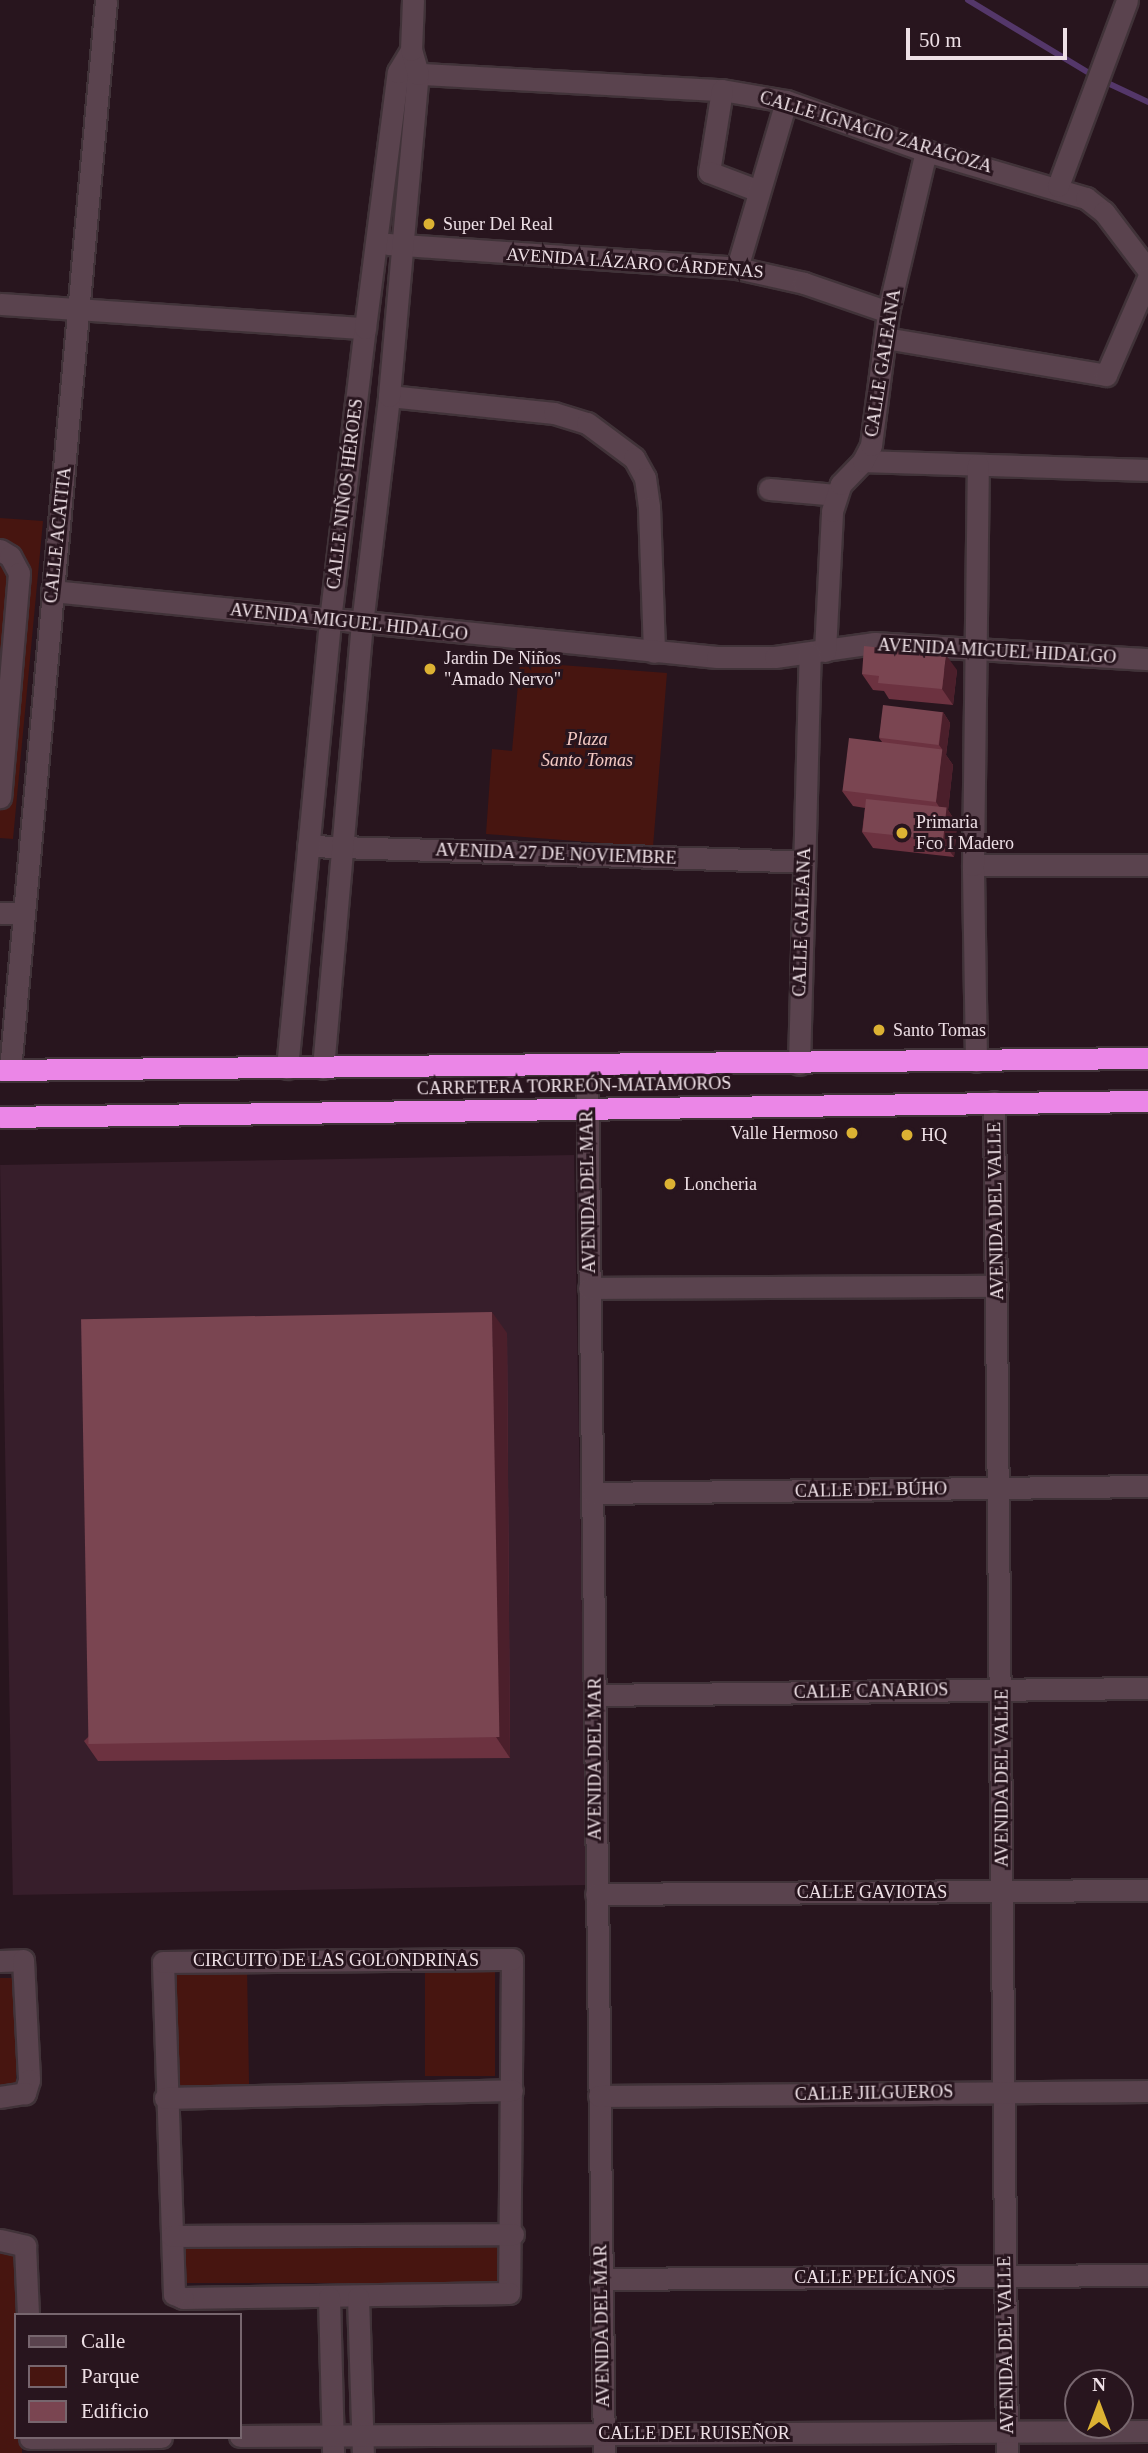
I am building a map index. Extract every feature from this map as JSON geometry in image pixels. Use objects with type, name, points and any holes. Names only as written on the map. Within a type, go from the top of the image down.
[{"type":"highway","points":[[5,1070],[799,1064],[1148,1058]]},
{"type":"highway","name":"CARRETERA TORREÓN-MATAMOROS","points":[[0,1117],[1148,1101]]},
{"type":"street","name":"CALLE ACATITA","points":[[5,1070],[22,913],[106,0]]},
{"type":"street","name":"CALLE NIÑOS HÉROES","points":[[287,1068],[330,620],[375,244],[408,73],[413,0]]},
{"type":"street","points":[[1058,186],[1127,0]]},
{"type":"street","name":"CALLE NIÑOS HÉROES","points":[[323,1068],[362,624],[389,396],[401,245],[408,73]]},
{"type":"street","name":"CALLE IGNACIO ZARAGOZA","points":[[408,73],[722,90],[786,101],[926,151],[1058,186],[1104,212],[1148,270]]},
{"type":"street","points":[[722,90],[709,172],[759,191]]},
{"type":"street","points":[[737,268],[786,101]]},
{"type":"street","name":"CALLE GALEANA","points":[[799,1064],[804,862],[818,652],[836,495],[863,461],[873,434],[888,313],[926,151]]},
{"type":"street","name":"AVENIDA LÁZARO CÁRDENAS","points":[[375,244],[737,268],[804,283],[888,313]]},
{"type":"street","points":[[885,338],[1106,375],[1148,278]]},
{"type":"street","points":[[0,304],[365,328]]},
{"type":"street","points":[[389,396],[554,413],[587,423],[634,458],[645,478],[649,507],[654,652]]},
{"type":"street","points":[[863,461],[1148,470]]},
{"type":"street","points":[[976,1061],[973,865],[978,465]]},
{"type":"street","points":[[769,489],[836,495]]},
{"type":"street","points":[[0,550],[10,556],[19,573],[0,797]]},
{"type":"street","name":"AVENIDA MIGUEL HIDALGO","points":[[52,591],[362,624],[729,657],[818,652],[875,643],[975,652],[1148,659]]},
{"type":"street","name":"AVENIDA 27 DE NOVIEMBRE","points":[[307,846],[804,862]]},
{"type":"street","points":[[973,865],[1148,865]]},
{"type":"street","points":[[0,913],[22,913]]},
{"type":"street","name":"AVENIDA DEL MAR","points":[[587,1065],[604,2443]]},
{"type":"street","name":"AVENIDA DEL VALLE","points":[[994,1102],[1002,1689],[1007,2442]]},
{"type":"street","points":[[589,1288],[997,1286]]},
{"type":"street","name":"CALLE DEL BÚHO","points":[[593,1493],[1148,1486]]},
{"type":"street","name":"CALLE CANARIOS","points":[[595,1695],[1148,1688]]},
{"type":"street","name":"CALLE GAVIOTAS","points":[[596,1894],[1148,1890]]},
{"type":"street","name":"CIRCUITO DE LAS GOLONDRINAS","points":[[512,1959],[512,2090],[512,2287],[503,2296],[178,2297],[173,2289],[165,2098],[163,1962],[512,1959]]},
{"type":"street","points":[[0,1961],[23,1960],[29,2080],[25,2093],[0,2097]]},
{"type":"street","points":[[165,2098],[512,2090]]},
{"type":"street","name":"CALLE JILGUEROS","points":[[599,2096],[1148,2091]]},
{"type":"street","points":[[172,2236],[513,2234]]},
{"type":"street","points":[[0,2240],[25,2246],[28,2313]]},
{"type":"street","name":"CALLE PELÍCANOS","points":[[601,2278],[1148,2275]]},
{"type":"street","points":[[330,2297],[332,2444]]},
{"type":"street","points":[[358,2297],[363,2444]]},
{"type":"street","name":"CALLE DEL RUISEÑOR","points":[[242,2436],[332,2444],[1007,2442],[1148,2431]]},
{"type":"street","points":[[30,2443],[117,2439]]},
{"type":"shaded area","points":[[574,1155],[587,1885],[13,1895],[0,1165]]},
{"type":"green space","points":[[0,518],[43,521],[13,839],[0,838]]},
{"type":"green space","name":"Plaza Santo Tomas","points":[[520,662],[667,673],[653,847],[486,834],[492,749],[512,751]]},
{"type":"green space","points":[[425,1966],[495,1966],[495,2076],[425,2076]]},
{"type":"green space","points":[[247,1967],[249,2085],[176,2086],[174,1968]]},
{"type":"green space","points":[[0,1978],[16,1978],[16,2089],[0,2089]]},
{"type":"green space","points":[[182,2241],[501,2241],[501,2283],[182,2283]]},
{"type":"green space","points":[[0,2245],[20,2245],[19,2313],[14,2313],[14,2439],[22,2439],[22,2453],[0,2453]]},
{"type":"building","points":[[864,646],[946,655],[942,689],[878,683],[879,676],[862,674]]},
{"type":"building","points":[[883,705],[943,712],[939,745],[879,738]]},
{"type":"building","points":[[849,738],[942,749],[936,802],[843,791]]},
{"type":"building","points":[[866,799],[947,807],[943,840],[863,832]]},
{"type":"building","points":[[492,1312],[499,1737],[88,1744],[81,1319]]},
{"type":"waterway","points":[[968,0],[1099,79],[1148,102]]},
{"type":"place","name":"Super Del Real","points":[[429,224]]},
{"type":"place","name":"Jardin De Niños \"Amado Nervo\"","points":[[430,669]]},
{"type":"place","name":"Primaria Fco I Madero","points":[[902,833]]},
{"type":"place","name":"Santo Tomas","points":[[879,1030]]},
{"type":"place","name":"Valle Hermoso","points":[[852,1133]]},
{"type":"place","name":"HQ","points":[[907,1135]]},
{"type":"place","name":"Loncheria","points":[[670,1184]]}]
